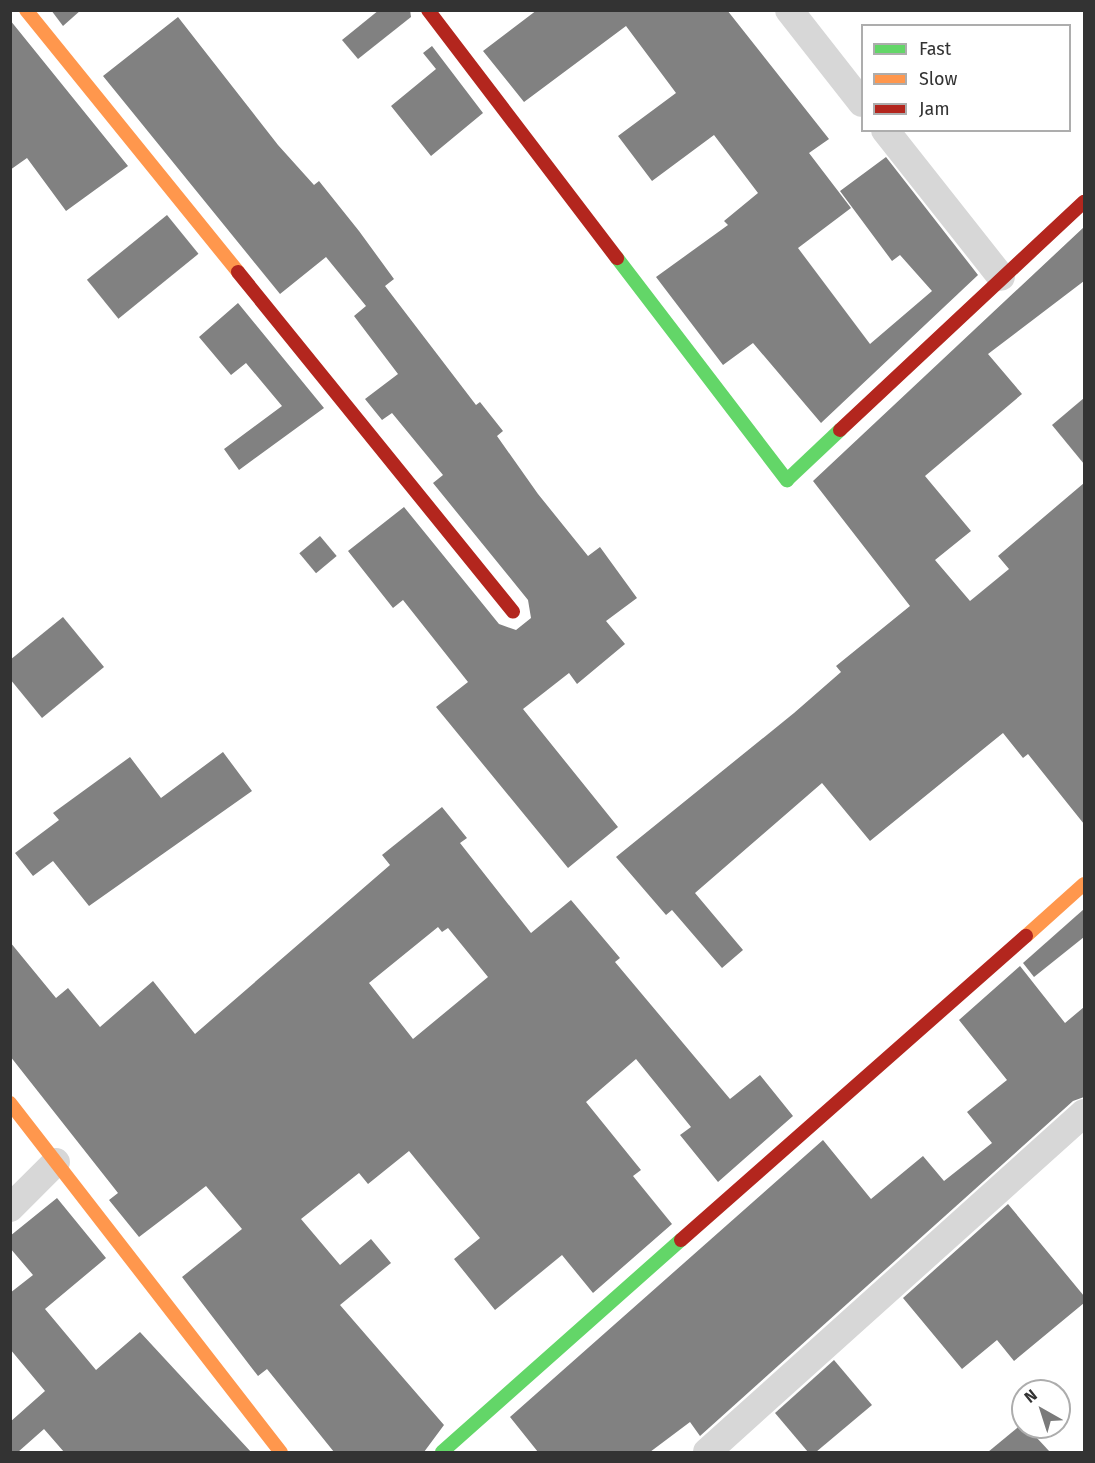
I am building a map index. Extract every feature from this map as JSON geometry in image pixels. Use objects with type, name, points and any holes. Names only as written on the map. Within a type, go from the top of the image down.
[{"type":"street","points":[[26,10],[513,612]]},
{"type":"street","points":[[428,10],[787,480],[1001,277],[1084,202]]},
{"type":"street","points":[[789,10],[861,102]]},
{"type":"street","points":[[887,132],[1001,277]]},
{"type":"street","points":[[442,1452],[1084,884]]},
{"type":"street","points":[[10,1103],[281,1452]]},
{"type":"street","points":[[707,1452],[1084,1113]]},
{"type":"street","points":[[10,1208],[56,1162]]},
{"type":"building","points":[[51,10],[81,10],[63,26]]},
{"type":"building","points":[[379,10],[410,10],[411,17],[358,59],[342,40]]},
{"type":"building","points":[[537,10],[727,10],[829,139],[809,153],[851,208],[798,248],[870,344],[932,291],[900,255],[892,261],[840,191],[886,157],[978,275],[821,423],[753,343],[723,365],[656,277],[728,225],[724,221],[758,193],[714,135],[652,181],[618,136],[676,93],[626,26],[524,102],[483,51]]},
{"type":"building","points":[[178,17],[278,145],[314,185],[319,181],[359,231],[394,279],[385,286],[476,405],[480,402],[503,431],[497,436],[538,494],[588,556],[600,547],[637,598],[606,621],[625,644],[577,684],[569,673],[523,709],[618,827],[568,868],[436,707],[468,682],[403,600],[393,608],[348,551],[404,507],[499,624],[516,630],[531,618],[528,600],[433,483],[443,475],[392,413],[382,420],[365,399],[398,374],[354,316],[366,306],[326,257],[280,294],[103,76]]},
{"type":"building","points":[[10,20],[128,166],[66,211],[27,158],[10,170]]},
{"type":"building","points":[[432,46],[483,113],[431,156],[391,106],[436,69],[423,53]]},
{"type":"building","points":[[167,215],[198,254],[118,319],[87,280]]},
{"type":"building","points":[[1084,227],[1084,281],[988,354],[1022,394],[925,476],[971,531],[935,560],[970,601],[1009,569],[998,556],[1084,483],[1084,824],[1028,754],[1023,758],[1003,733],[870,841],[822,783],[695,893],[743,950],[722,968],[672,910],[666,915],[616,857],[794,713],[841,672],[836,666],[910,606],[813,481]]},
{"type":"building","points":[[238,303],[324,408],[239,470],[224,449],[282,406],[246,363],[231,375],[199,337]]},
{"type":"building","points":[[1084,398],[1084,464],[1052,425]]},
{"type":"building","points":[[320,536],[337,556],[316,573],[299,553]]},
{"type":"building","points":[[63,617],[104,667],[42,718],[10,679],[10,660]]},
{"type":"building","points":[[223,752],[252,791],[89,906],[53,861],[33,876],[15,853],[59,820],[53,813],[130,757],[161,798]]},
{"type":"building","points":[[442,807],[467,838],[460,843],[531,933],[571,900],[620,958],[615,962],[730,1099],[760,1075],[793,1116],[718,1182],[680,1135],[691,1127],[636,1059],[586,1102],[641,1170],[633,1176],[672,1224],[593,1293],[562,1255],[495,1310],[454,1259],[480,1238],[409,1151],[368,1184],[359,1173],[301,1219],[340,1265],[371,1239],[391,1263],[340,1305],[444,1425],[424,1452],[334,1452],[267,1369],[258,1376],[182,1277],[242,1229],[206,1186],[139,1237],[109,1200],[118,1193],[10,1056],[10,942],[56,998],[68,988],[100,1027],[153,981],[195,1034],[390,865],[382,855]],"holes":[[[438,927],[442,932],[448,928],[488,977],[413,1039],[369,983]]]},
{"type":"building","points":[[1084,909],[1084,937],[1034,977],[1023,963]]},
{"type":"building","points":[[1020,966],[1065,1023],[1084,1007],[1084,1097],[1073,1101],[700,1436],[690,1422],[650,1452],[538,1452],[510,1417],[823,1140],[871,1199],[923,1156],[944,1181],[992,1143],[967,1112],[1007,1080],[959,1020]]},
{"type":"building","points":[[57,1198],[106,1258],[45,1309],[96,1370],[140,1332],[251,1452],[64,1452],[44,1429],[18,1452],[10,1452],[10,1422],[45,1391],[10,1349],[10,1293],[33,1275],[10,1248],[10,1236]]},
{"type":"building","points":[[1008,1204],[1084,1296],[1084,1303],[1014,1361],[997,1340],[962,1369],[903,1298]]},
{"type":"building","points":[[834,1360],[872,1405],[816,1452],[808,1452],[775,1413]]},
{"type":"building","points":[[1011,1433],[1011,1439],[1038,1439],[1050,1452],[988,1452]]},
{"type":"traffic: fast","points":[[617,258],[787,480],[840,430]]},
{"type":"traffic: fast","points":[[442,1452],[681,1240]]},
{"type":"traffic: slow","points":[[26,10],[238,272]]},
{"type":"traffic: slow","points":[[1026,936],[1084,884]]},
{"type":"traffic: slow","points":[[10,1103],[281,1452]]},
{"type":"traffic: jam","points":[[428,10],[617,258]]},
{"type":"traffic: jam","points":[[840,430],[1084,202]]},
{"type":"traffic: jam","points":[[238,272],[513,612]]},
{"type":"traffic: jam","points":[[681,1240],[1026,936]]}]
